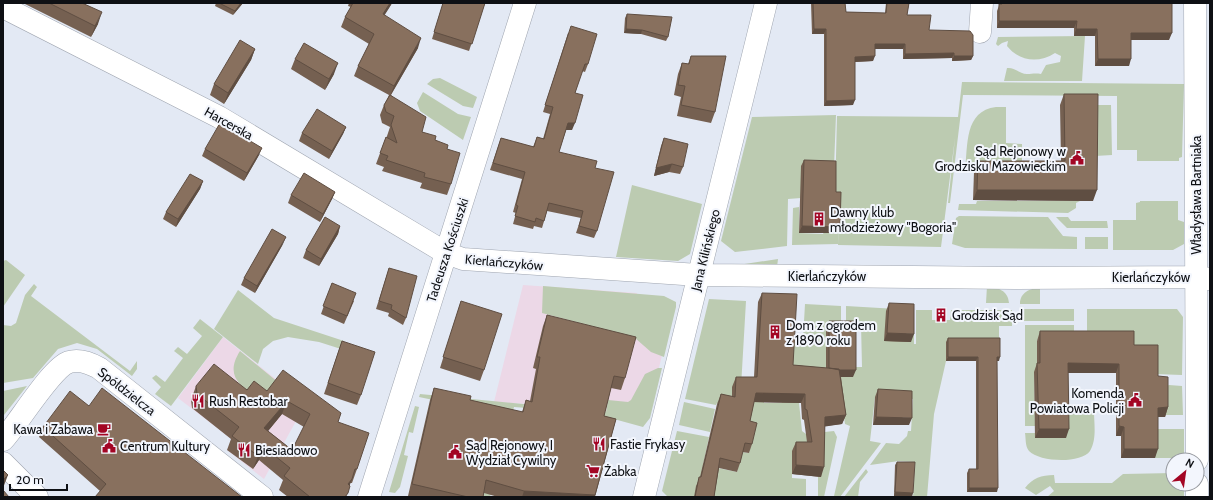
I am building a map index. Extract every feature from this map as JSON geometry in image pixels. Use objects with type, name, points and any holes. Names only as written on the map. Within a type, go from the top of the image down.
[{"type":"street","name":"Tadeusza Kościuszki","points":[[369,497],[525,3]]},
{"type":"street","name":"Jana Kilińskiego","points":[[644,497],[766,3]]},
{"type":"street","points":[[980,32],[982,3]]},
{"type":"street","name":"Władysława Bartniaka","points":[[1195,3],[1203,278],[1197,452]]},
{"type":"street","name":"Harcerska","points":[[3,7],[219,117],[446,253]]},
{"type":"street","name":"Kierlańczyków","points":[[446,253],[454,257],[471,260],[698,275],[1203,278]]},
{"type":"street","name":"Spółdzielcza","points":[[3,440],[58,369],[70,361],[84,362],[98,368],[262,497]]},
{"type":"street","points":[[3,463],[37,497]]},
{"type":"shaded area","points":[[523,285],[637,293],[632,324],[665,343],[647,417],[575,407],[494,402]]},
{"type":"shaded area","points":[[223,337],[306,403],[264,479],[227,450],[234,441],[178,398]]},
{"type":"green space","points":[[1085,36],[1082,81],[1004,81],[1007,68],[1024,74],[1041,74],[1046,65],[1060,62],[1061,56],[1055,53],[1036,60],[1023,58],[1007,46],[1008,41],[998,46],[996,44],[998,37]]},
{"type":"green space","points":[[440,78],[477,97],[473,108],[463,106],[427,84],[433,79]]},
{"type":"green space","points":[[962,82],[1184,84],[1182,157],[1179,158],[1179,161],[1137,161],[1137,150],[1117,150],[1117,96],[963,95],[950,203],[948,203],[955,138],[941,247],[838,245],[839,197],[835,197],[837,116],[958,117]]},
{"type":"green space","points":[[423,92],[458,114],[471,117],[463,140],[420,111],[417,103]]},
{"type":"green space","points":[[1095,105],[1111,105],[1112,155],[1095,156]]},
{"type":"green space","points":[[996,107],[1006,107],[1006,143],[1022,144],[1022,171],[965,171],[968,140],[973,122],[978,115],[986,110]]},
{"type":"green space","points":[[836,115],[834,167],[801,166],[801,198],[788,199],[787,246],[735,252],[721,241],[752,117]]},
{"type":"green space","points":[[632,185],[702,204],[690,254],[678,261],[616,257]]},
{"type":"green space","points":[[977,201],[1080,201],[1076,203],[1076,208],[1068,213],[958,210],[959,204],[976,204]]},
{"type":"green space","points":[[1140,201],[1178,201],[1178,220],[1184,222],[1184,244],[1173,250],[1113,250],[1113,220],[1136,220],[1136,203]]},
{"type":"green space","points":[[799,207],[799,233],[838,233],[838,244],[792,245],[793,208]]},
{"type":"green space","points":[[959,216],[1048,217],[1063,236],[1077,237],[1077,249],[965,248],[952,244],[956,218]]},
{"type":"green space","points":[[1056,217],[1068,217],[1071,221],[1107,221],[1108,228],[1067,228]]},
{"type":"green space","points":[[1085,237],[1108,237],[1108,249],[1085,249]]},
{"type":"green space","points":[[778,259],[777,267],[738,265]]},
{"type":"green space","points":[[6,260],[25,275],[3,307],[3,261]]},
{"type":"green space","points":[[34,284],[37,287],[31,296],[130,371],[137,361],[137,369],[132,376],[97,349],[77,343],[58,349],[33,378],[3,383],[3,325],[11,326],[16,323],[25,295]]},
{"type":"green space","points":[[543,286],[664,296],[676,302],[664,357],[651,352],[635,338],[542,313]]},
{"type":"green space","points":[[987,286],[1002,290],[1007,295],[1009,303],[986,303]]},
{"type":"green space","points":[[1040,287],[1040,304],[1020,304],[1020,300],[1026,292]]},
{"type":"green space","points":[[238,290],[274,318],[344,341],[341,349],[319,342],[288,337],[273,341],[263,349],[258,364],[214,329]]},
{"type":"green space","points":[[709,299],[746,301],[741,387],[732,387],[732,395],[764,396],[764,403],[782,403],[775,373],[793,338],[803,339],[805,304],[841,306],[841,322],[826,323],[826,377],[853,367],[862,367],[861,324],[846,323],[846,306],[914,310],[914,344],[916,344],[916,310],[932,310],[932,320],[950,320],[951,310],[1012,310],[1012,326],[999,326],[999,342],[946,342],[946,361],[934,414],[927,497],[913,497],[915,462],[899,461],[870,465],[886,443],[899,444],[907,436],[908,431],[911,431],[913,399],[875,397],[870,441],[881,443],[840,497],[834,496],[850,426],[845,424],[841,396],[799,403],[802,431],[806,434],[834,431],[837,437],[824,497],[818,497],[818,475],[821,452],[792,451],[792,478],[806,479],[806,497],[668,497],[662,491],[677,431],[709,437],[703,465],[737,472],[742,452],[749,453],[753,433],[746,431],[750,411],[717,403],[716,405],[685,399]]},
{"type":"green space","points":[[1020,309],[1074,309],[1074,321],[1020,321]]},
{"type":"green space","points":[[1087,309],[1177,309],[1183,317],[1182,375],[1155,374],[1087,340]]},
{"type":"green space","points":[[200,319],[223,337],[171,406],[155,394],[161,387],[152,378],[156,375],[165,382],[183,358],[174,351],[178,347],[187,354],[202,336],[193,328]]},
{"type":"green space","points":[[1025,325],[1074,325],[1074,340],[1037,340],[1037,372],[1034,372],[1035,426],[1025,426]]},
{"type":"green space","points":[[240,351],[279,383],[263,403],[242,387],[235,375],[235,360]]},
{"type":"green space","points":[[658,368],[662,368],[650,418],[643,427],[592,413],[514,407],[490,497],[482,497],[467,407],[419,397],[420,394],[606,412],[608,400],[628,402],[631,400],[645,374]]},
{"type":"green space","points":[[1169,385],[1182,386],[1183,415],[1165,415],[1165,387]]},
{"type":"green space","points":[[27,386],[4,415],[3,415],[3,391]]},
{"type":"green space","points":[[684,402],[715,409],[710,432],[679,425]]},
{"type":"green space","points":[[415,406],[419,407],[413,433],[409,432],[404,455],[408,456],[400,487],[395,493],[389,492]]},
{"type":"green space","points":[[1065,411],[1094,411],[1094,442],[1090,451],[1078,458],[1069,460],[1050,459],[1034,455],[1029,451],[1026,445],[1025,433],[1035,433],[1035,438]]},
{"type":"green space","points":[[1155,429],[1184,429],[1184,452],[1165,452],[1165,458],[1155,458]]},
{"type":"green space","points":[[866,469],[868,472],[860,482],[858,497],[844,497]]},
{"type":"green space","points":[[1165,473],[1165,492],[1184,492],[1184,497],[1047,497],[1054,491],[1050,486],[1036,495],[1025,488],[1034,479],[1041,476],[1054,475],[1055,483],[1112,483],[1123,474]]},
{"type":"building","points":[[49,3],[82,3],[102,12],[95,26]]},
{"type":"building","points":[[219,3],[241,3],[235,11]]},
{"type":"building","points":[[353,3],[390,3],[383,14],[421,38],[394,86],[358,66],[374,34],[345,17]]},
{"type":"building","points":[[443,3],[485,3],[472,44],[434,32]]},
{"type":"building","points":[[813,3],[845,3],[846,12],[886,13],[887,3],[909,3],[907,15],[931,15],[929,30],[970,31],[973,35],[973,56],[954,56],[954,53],[905,54],[905,44],[875,44],[875,56],[855,57],[855,100],[826,101],[826,29],[814,29]]},
{"type":"building","points":[[1172,3],[1172,33],[1131,33],[1131,59],[1098,59],[1097,29],[1076,29],[1077,21],[999,21],[999,4]]},
{"type":"building","points":[[627,14],[672,17],[668,37],[642,30],[626,29]]},
{"type":"building","points":[[571,26],[597,34],[588,64],[585,64],[575,93],[583,95],[575,123],[568,123],[559,152],[597,161],[595,168],[614,172],[597,231],[579,226],[583,211],[549,203],[544,221],[536,218],[535,222],[515,216],[518,206],[516,205],[525,172],[493,163],[501,138],[534,147],[537,137],[544,139],[553,107],[545,105]]},
{"type":"building","points":[[240,40],[255,49],[228,93],[214,84]]},
{"type":"building","points":[[304,43],[338,63],[329,79],[295,59]]},
{"type":"building","points":[[691,56],[726,56],[715,112],[681,105],[685,86],[678,85],[682,63],[689,64]]},
{"type":"building","name":"Sąd Rejonowy w Grodzisku Mazowieckim","points":[[1064,94],[1098,94],[1097,190],[977,190],[978,161],[1065,161]]},
{"type":"building","points":[[390,95],[426,117],[422,132],[436,136],[435,140],[448,145],[447,149],[460,153],[451,184],[424,177],[425,173],[386,160],[388,156],[380,153],[386,137],[397,143],[391,125],[394,116],[386,112],[384,105]]},
{"type":"building","points":[[317,109],[346,127],[332,151],[302,133]]},
{"type":"building","points":[[220,123],[262,148],[247,173],[205,149]]},
{"type":"building","points":[[664,138],[688,144],[683,167],[672,164],[656,168]]},
{"type":"building","points":[[804,160],[836,161],[836,192],[841,192],[840,227],[802,226]]},
{"type":"building","points":[[304,173],[335,192],[323,214],[291,195]]},
{"type":"building","points":[[190,174],[203,181],[178,219],[166,212]]},
{"type":"building","points":[[325,217],[340,226],[321,259],[306,250]]},
{"type":"building","points":[[272,229],[286,237],[257,286],[244,278]]},
{"type":"building","points":[[389,268],[417,276],[406,318],[391,309],[392,305],[379,301]]},
{"type":"building","points":[[332,283],[356,293],[347,316],[323,306]]},
{"type":"building","points":[[762,293],[797,294],[793,365],[839,369],[846,415],[825,417],[824,467],[796,465],[796,442],[812,442],[807,410],[805,409],[805,394],[756,393],[750,421],[757,423],[752,444],[745,443],[740,463],[720,458],[714,497],[695,497],[721,394],[735,397],[736,377],[757,377]]},
{"type":"building","points":[[461,301],[502,314],[484,370],[443,357]]},
{"type":"building","points":[[889,303],[914,304],[914,334],[887,333]]},
{"type":"building","points":[[547,315],[636,337],[625,378],[614,376],[604,416],[616,419],[595,495],[524,491],[486,480],[483,497],[468,497],[412,484],[434,388],[471,396],[470,400],[523,412],[526,400],[532,402],[540,357],[537,357]]},
{"type":"building","points":[[829,321],[856,321],[856,370],[829,368]]},
{"type":"building","points":[[1040,331],[1134,331],[1134,345],[1158,345],[1158,376],[1168,377],[1168,407],[1158,408],[1158,449],[1124,449],[1124,427],[1119,426],[1119,364],[1068,363],[1069,429],[1039,429],[1037,363],[1040,363]]},
{"type":"building","points":[[948,338],[1000,338],[1000,357],[997,357],[998,488],[969,488],[969,469],[978,469],[978,357],[948,357]]},
{"type":"building","points":[[342,341],[375,352],[361,395],[328,383]]},
{"type":"building","points":[[214,364],[247,390],[254,381],[267,391],[283,370],[341,413],[338,422],[369,433],[357,469],[355,469],[352,479],[348,484],[350,486],[348,493],[345,497],[310,497],[284,476],[290,468],[264,447],[258,456],[232,436],[239,427],[197,394],[196,386]],"holes":[[[287,401],[310,414],[292,450],[264,428]]]},
{"type":"building","name":"Centrum Kultury","points":[[102,388],[242,497],[95,497],[106,484],[43,427],[70,391],[89,406]]},
{"type":"building","points":[[878,389],[912,391],[912,418],[876,417]]},
{"type":"building","points":[[897,462],[915,462],[913,493],[895,492]]},
{"type":"building","points":[[3,470],[8,475],[3,480]]},
{"type":"building","points":[[3,490],[9,497],[3,497]]},
{"type":"place","name":"Sąd Rejonowy w Grodzisku Mazowieckim","points":[[1077,158]]},
{"type":"place","name":"Dawny klub młodzieżowy \"Bogoria\"","points":[[819,219]]},
{"type":"place","name":"Grodzisk Sąd","points":[[941,315]]},
{"type":"place","name":"Dom z ogrodem z 1890 roku","points":[[775,332]]},
{"type":"place","name":"Komenda Powiatowa Policji","points":[[1135,400]]},
{"type":"place","name":"Rush Restobar","points":[[198,401]]},
{"type":"place","name":"Kawa i Zabawa","points":[[104,429]]},
{"type":"place","name":"Fastie Frykasy","points":[[599,444]]},
{"type":"place","name":"Centrum Kultury","points":[[109,446]]},
{"type":"place","name":"Biesiadowo","points":[[244,450]]},
{"type":"place","name":"Sąd Rejonowy, I Wydział Cywilny","points":[[455,452]]},
{"type":"place","name":"Żabka","points":[[593,471]]}]
